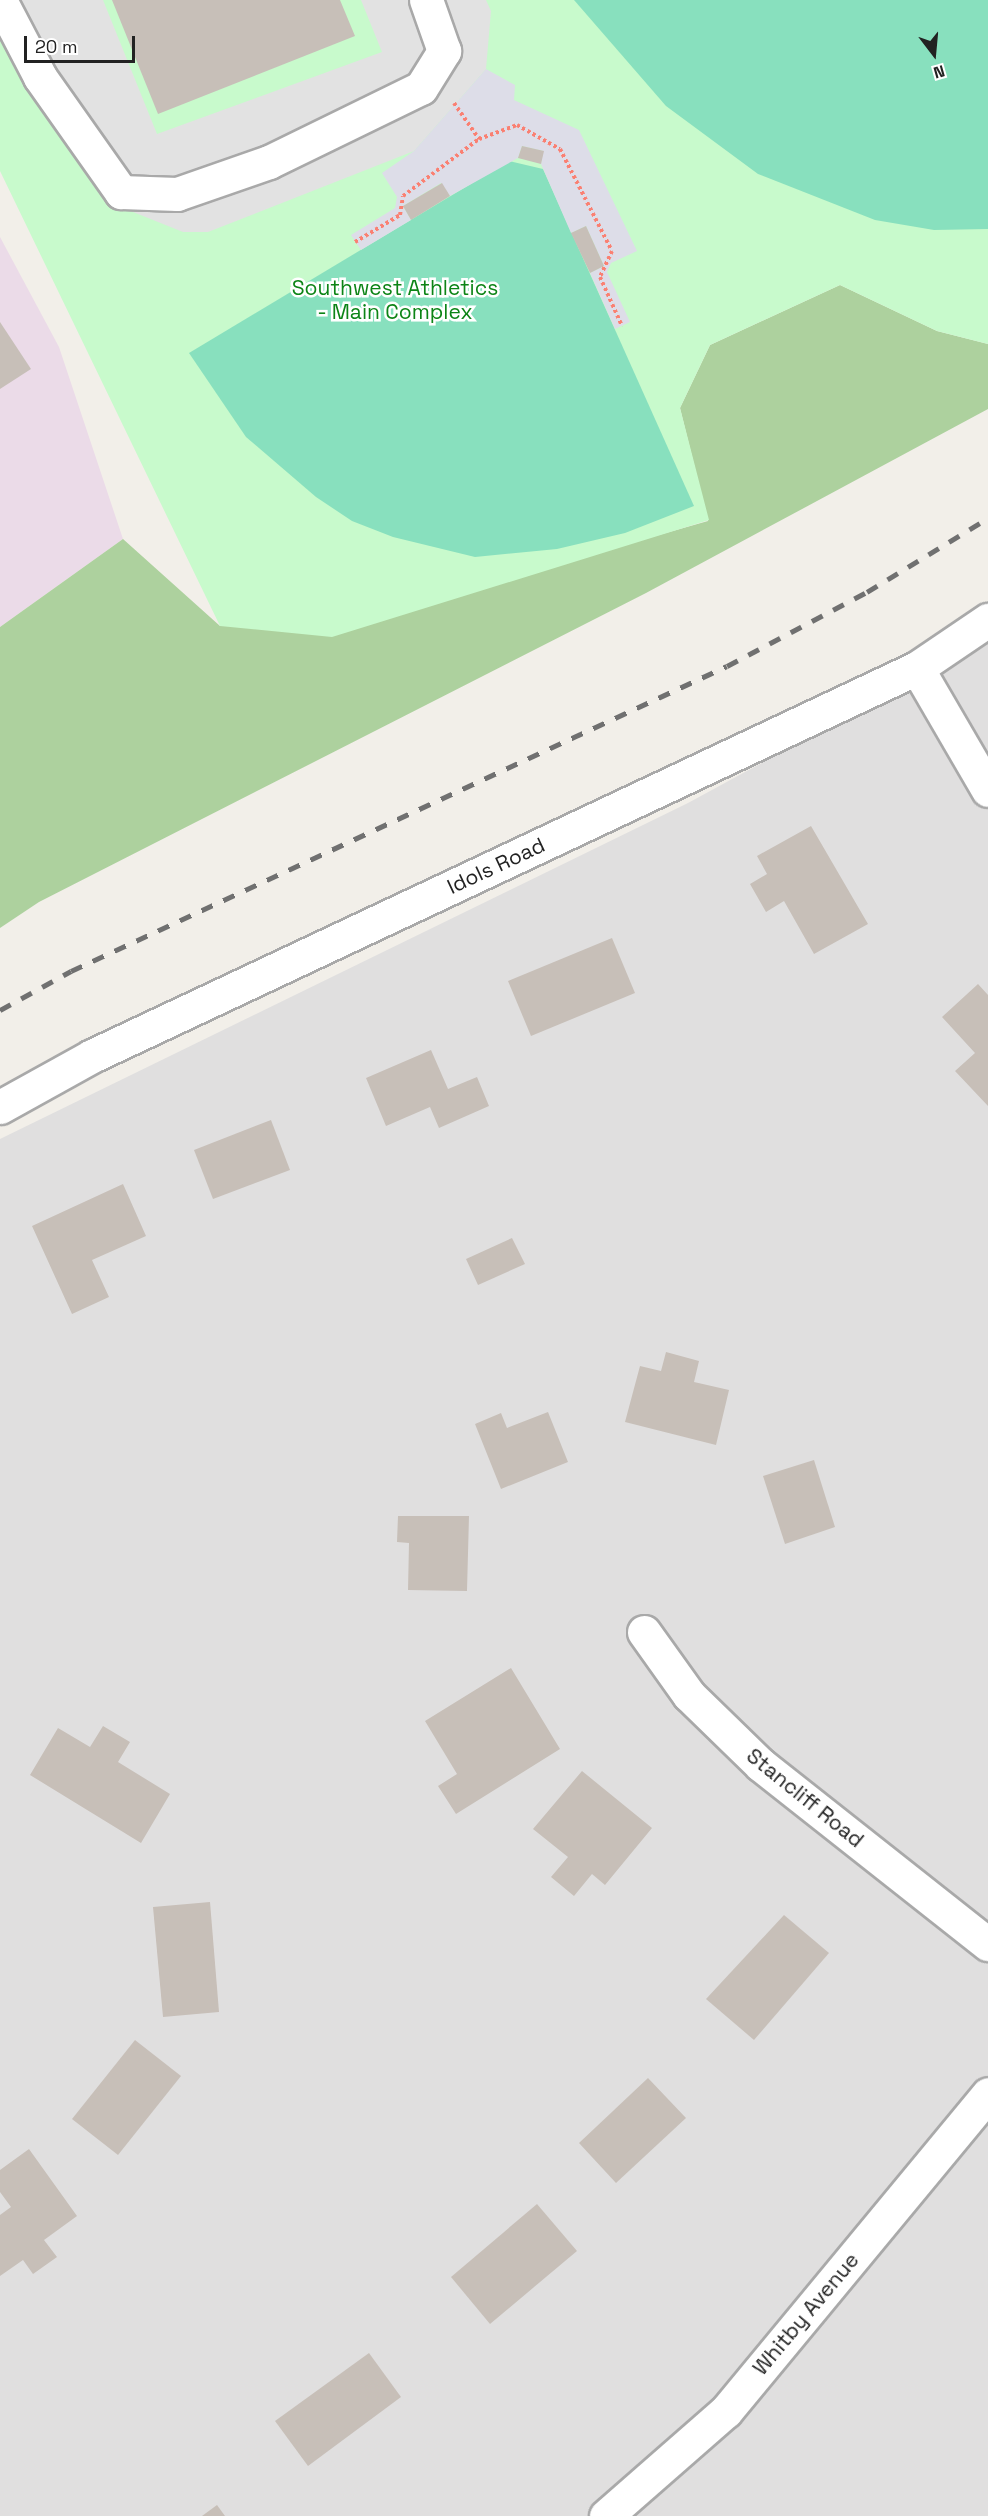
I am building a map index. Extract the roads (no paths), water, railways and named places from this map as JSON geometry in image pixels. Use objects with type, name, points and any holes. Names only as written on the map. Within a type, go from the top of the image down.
[{"type":"street","points":[[0,0],[40,77],[121,192],[177,194],[269,162],[421,88],[444,51],[426,0]]},
{"type":"street","name":"Idols Road","points":[[0,1107],[92,1056],[917,668],[988,620]]},
{"type":"street","points":[[917,668],[988,790]]},
{"type":"street","name":"Stancliff Road","points":[[644,1632],[689,1695],[761,1766],[988,1944]]},
{"type":"street","name":"Whitby Avenue","points":[[606,2516],[726,2411],[988,2094]]},
{"type":"railway","points":[[0,1010],[71,971],[727,666],[867,592],[988,518]]},
{"type":"park label","name":"Southwest Athletics - Main Complex","points":[[395,300]]}]
